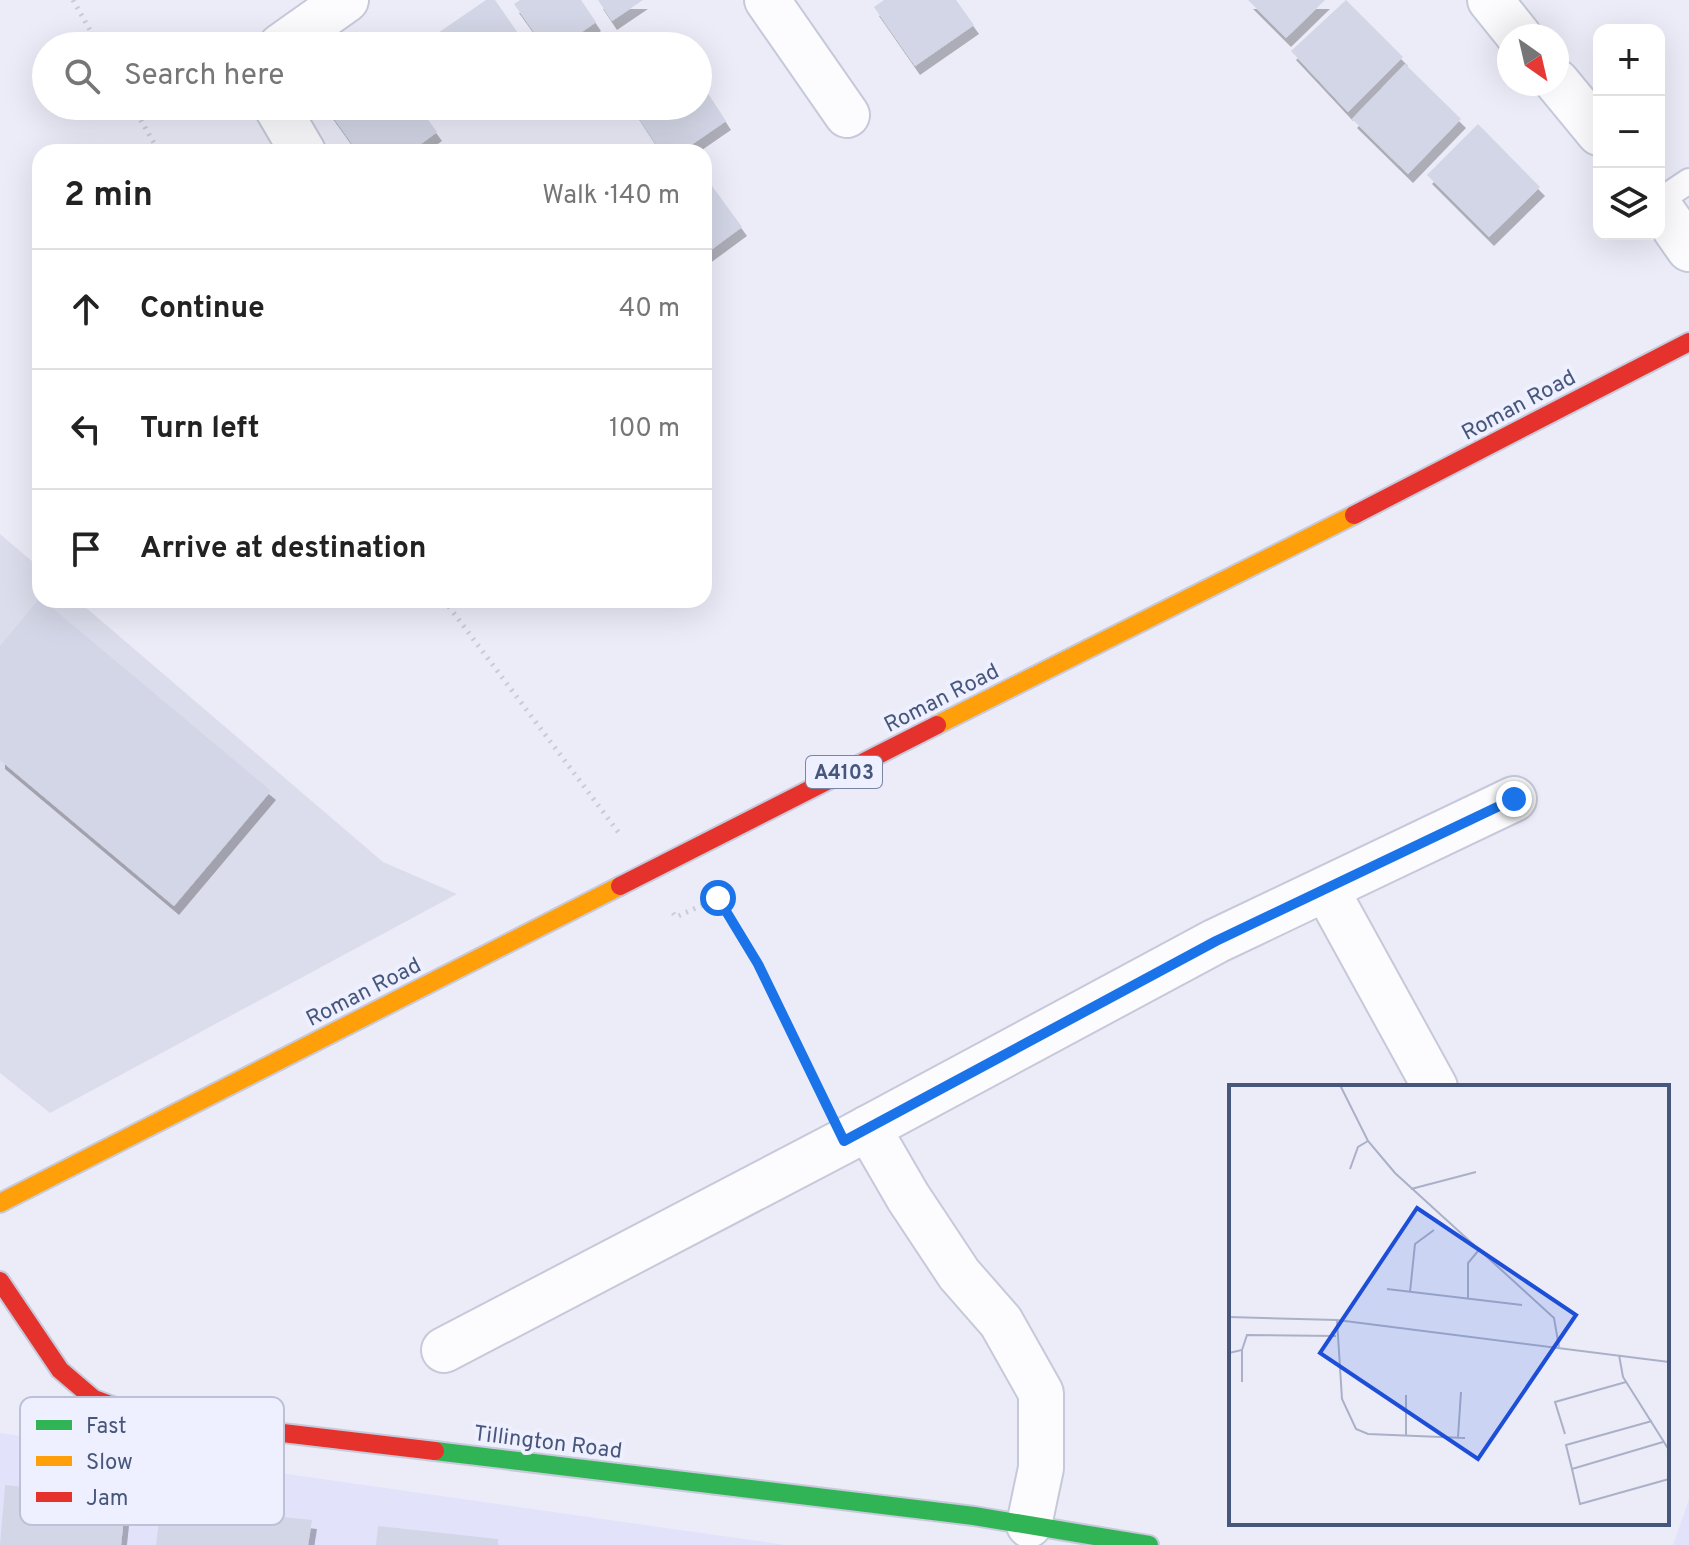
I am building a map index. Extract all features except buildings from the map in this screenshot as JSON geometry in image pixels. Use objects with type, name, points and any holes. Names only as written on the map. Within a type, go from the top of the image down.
[{"type":"main road","name":"Roman Road","points":[[0,1203],[1689,342]]},
{"type":"main road","name":"Tillington Road","points":[[0,1281],[60,1370],[92,1397]]},
{"type":"main road","name":"Tillington Road","points":[[284,1433],[958,1514],[1149,1545]]},
{"type":"street","points":[[301,32],[346,0]]},
{"type":"street","points":[[767,0],[847,115]]},
{"type":"street","points":[[1490,0],[1509,24]]},
{"type":"street","points":[[1569,96],[1593,126]]},
{"type":"street","points":[[284,120],[298,144]]},
{"type":"street","points":[[1665,212],[1689,249]]},
{"type":"street","points":[[444,1350],[856,1135],[1216,941],[1514,799]]},
{"type":"street","points":[[1326,889],[1434,1085]]},
{"type":"street","points":[[856,1135],[908,1197],[959,1274],[1001,1322],[1041,1393],[1041,1468],[1029,1525]]},
{"type":"lane","points":[[1665,199],[1689,181]]},
{"type":"path","points":[[73,0],[91,32]]},
{"type":"path","points":[[141,120],[154,144]]},
{"type":"path","points":[[450,608],[626,842]]},
{"type":"path","points":[[671,909],[676,917],[718,898],[856,1135]]},
{"type":"shaded area","points":[[0,534],[32,561],[32,608],[86,608],[383,862],[457,894],[50,1113],[0,1073]]},
{"type":"shaded area","points":[[0,1433],[20,1436],[20,1525],[284,1525],[284,1473],[786,1545],[0,1545]]},
{"type":"shaded area","points":[[1689,1499],[1689,1545],[1673,1545]]},
{"type":"traffic: fast","points":[[435,1451],[974,1516],[1149,1545]]},
{"type":"traffic: slow","points":[[937,725],[1354,515]]},
{"type":"traffic: slow","points":[[0,1203],[620,886]]},
{"type":"traffic: jam","points":[[1354,515],[1689,342]]},
{"type":"traffic: jam","points":[[620,886],[937,725]]},
{"type":"traffic: jam","points":[[0,1281],[60,1370],[92,1397]]},
{"type":"traffic: jam","points":[[284,1433],[435,1451]]},
{"type":"route","points":[[718,898],[758,964],[844,1141],[1216,941],[1514,799]]}]
